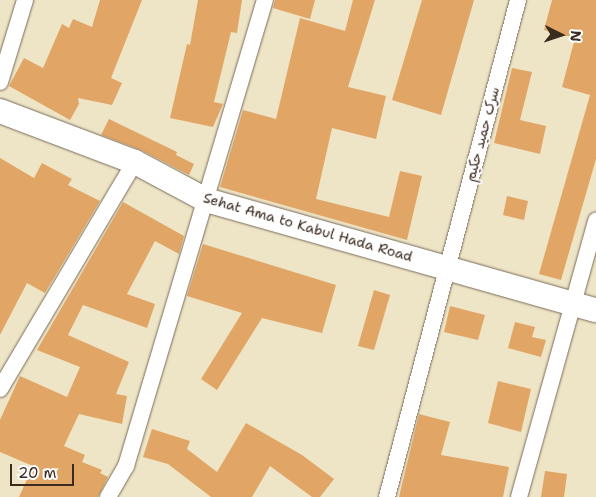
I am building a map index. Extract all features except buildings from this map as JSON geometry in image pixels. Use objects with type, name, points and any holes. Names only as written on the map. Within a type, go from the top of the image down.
[{"type":"main road","name":"Sehat Ama to Kabul Hada Road","points":[[0,111],[135,162],[206,200],[596,310]]},
{"type":"street","points":[[0,82],[25,0]]},
{"type":"street","points":[[108,497],[126,466],[265,0]]},
{"type":"street","name":"سرک حمید حکیم","points":[[387,497],[445,268],[518,0]]},
{"type":"street","points":[[0,389],[135,162]]},
{"type":"street","points":[[519,497],[596,221]]}]
